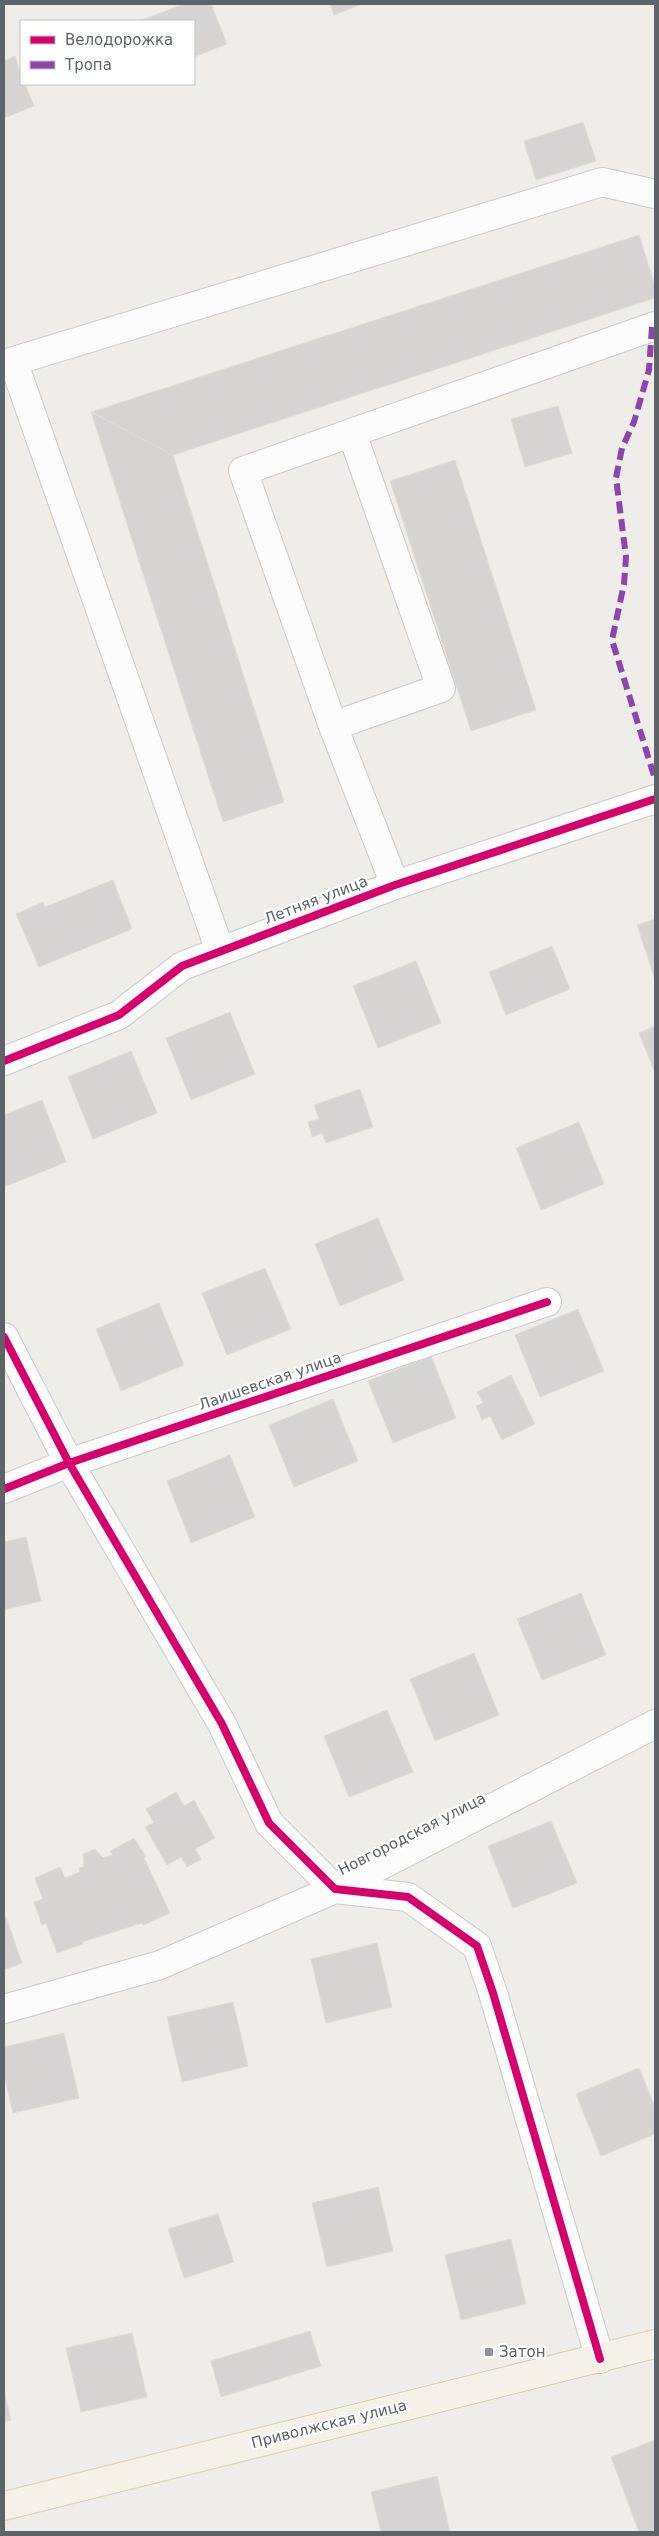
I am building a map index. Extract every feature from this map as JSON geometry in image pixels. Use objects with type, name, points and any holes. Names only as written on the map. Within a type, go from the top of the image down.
[{"type":"main road","name":"Приволжская улица","points":[[4,2506],[655,2344]]},
{"type":"street","points":[[220,951],[8,362],[602,182],[655,194]]},
{"type":"street","points":[[395,885],[333,726],[244,471],[655,326]]},
{"type":"street","points":[[333,726],[441,688],[352,433]]},
{"type":"street","name":"Летняя улица","points":[[4,1061],[119,1015],[182,966],[395,885],[655,799]]},
{"type":"street","name":"Лаишевская улица","points":[[4,1488],[69,1463],[547,1302]]},
{"type":"street","points":[[4,1336],[69,1463],[222,1724],[269,1824],[335,1889],[408,1897],[477,1946],[493,1993],[600,2359]]},
{"type":"street","name":"Новгородская улица","points":[[4,2009],[160,1965],[335,1889],[655,1724]]},
{"type":"building","points":[[184,4],[211,4],[227,44],[195,57],[195,20],[142,20]]},
{"type":"building","points":[[330,4],[362,4],[334,15]]},
{"type":"building","points":[[15,56],[20,71],[20,85],[25,85],[34,106],[4,118],[4,61]]},
{"type":"building","points":[[583,122],[596,161],[536,180],[524,141]]},
{"type":"building","points":[[639,235],[655,286],[655,298],[173,455],[91,412]]},
{"type":"building","points":[[558,406],[572,453],[525,467],[511,419]]},
{"type":"building","points":[[91,412],[173,455],[284,802],[223,822]]},
{"type":"building","points":[[455,460],[536,710],[471,731],[390,481]]},
{"type":"building","points":[[113,880],[132,929],[39,967],[16,914],[43,902],[45,907]]},
{"type":"building","points":[[655,919],[655,980],[637,925]]},
{"type":"building","points":[[552,946],[570,989],[506,1015],[489,972]]},
{"type":"building","points":[[416,961],[441,1023],[378,1048],[353,986]]},
{"type":"building","points":[[230,1012],[255,1074],[191,1100],[166,1038]]},
{"type":"building","points":[[655,1026],[655,1073],[639,1033]]},
{"type":"building","points":[[131,1051],[157,1113],[93,1139],[68,1077]]},
{"type":"building","points":[[360,1089],[373,1127],[326,1143],[322,1133],[312,1137],[308,1122],[319,1119],[314,1105]]},
{"type":"building","points":[[42,1100],[66,1162],[4,1187],[4,1115]]},
{"type":"building","points":[[579,1122],[604,1184],[541,1210],[516,1148]]},
{"type":"building","points":[[378,1218],[404,1280],[340,1306],[315,1244]]},
{"type":"building","points":[[265,1268],[291,1329],[227,1355],[202,1293]]},
{"type":"building","points":[[159,1303],[184,1365],[121,1391],[96,1329]]},
{"type":"building","points":[[578,1309],[604,1371],[540,1397],[515,1335]]},
{"type":"building","points":[[431,1356],[456,1418],[393,1443],[368,1381]]},
{"type":"building","points":[[511,1375],[535,1424],[502,1440],[490,1416],[482,1420],[476,1406],[483,1403],[477,1392]]},
{"type":"building","points":[[333,1399],[358,1461],[294,1487],[269,1425]]},
{"type":"building","points":[[230,1455],[255,1517],[191,1543],[167,1481]]},
{"type":"building","points":[[26,1537],[41,1601],[4,1610],[4,1542]]},
{"type":"building","points":[[581,1593],[606,1655],[542,1680],[517,1619]]},
{"type":"building","points":[[474,1653],[499,1715],[435,1741],[410,1679]]},
{"type":"building","points":[[387,1710],[413,1772],[349,1797],[324,1736]]},
{"type":"building","points":[[176,1792],[184,1806],[194,1800],[215,1838],[195,1849],[201,1859],[187,1867],[181,1857],[167,1865],[145,1827],[154,1823],[146,1809]]},
{"type":"building","points":[[551,1821],[577,1883],[513,1908],[488,1846]]},
{"type":"building","points":[[134,1838],[146,1857],[144,1858],[170,1913],[143,1925],[142,1923],[82,1942],[83,1944],[57,1953],[46,1923],[42,1925],[34,1902],[43,1899],[35,1878],[60,1867],[65,1878],[80,1872],[79,1868],[84,1867],[83,1854],[95,1849],[103,1858],[113,1855],[110,1851]]},
{"type":"building","points":[[4,1917],[6,1917],[22,1963],[4,1970]]},
{"type":"building","points":[[377,1943],[392,2007],[326,2023],[311,1959]]},
{"type":"building","points":[[233,2002],[248,2066],[182,2082],[167,2017]]},
{"type":"building","points":[[64,2033],[79,2098],[13,2113],[4,2075],[4,2047]]},
{"type":"building","points":[[639,2068],[655,2107],[655,2134],[601,2156],[576,2094]]},
{"type":"building","points":[[378,2187],[393,2251],[327,2267],[312,2203]]},
{"type":"building","points":[[218,2214],[234,2262],[184,2278],[168,2229]]},
{"type":"building","points":[[511,2239],[526,2304],[461,2320],[445,2255]]},
{"type":"building","points":[[310,2331],[321,2366],[221,2397],[211,2361]]},
{"type":"building","points":[[132,2333],[147,2397],[81,2412],[66,2348]]},
{"type":"building","points":[[4,2391],[11,2420],[4,2422]]},
{"type":"building","points":[[655,2440],[655,2532],[639,2532],[611,2457]]},
{"type":"building","points":[[437,2476],[450,2532],[381,2532],[371,2492]]},
{"type":"marked path","points":[[652,327],[649,370],[634,422],[622,448],[616,478],[626,557],[624,584],[612,640],[655,779]]},
{"type":"cycle path","points":[[4,1061],[119,1015],[182,966],[395,885],[655,799]]},
{"type":"cycle path","points":[[4,1489],[69,1463],[547,1302]]},
{"type":"cycle path","points":[[4,1337],[69,1463],[222,1724],[269,1823],[335,1889],[408,1897],[477,1946],[493,1993],[600,2359]]},
{"type":"place","name":"Затон","points":[[489,2352]]}]
